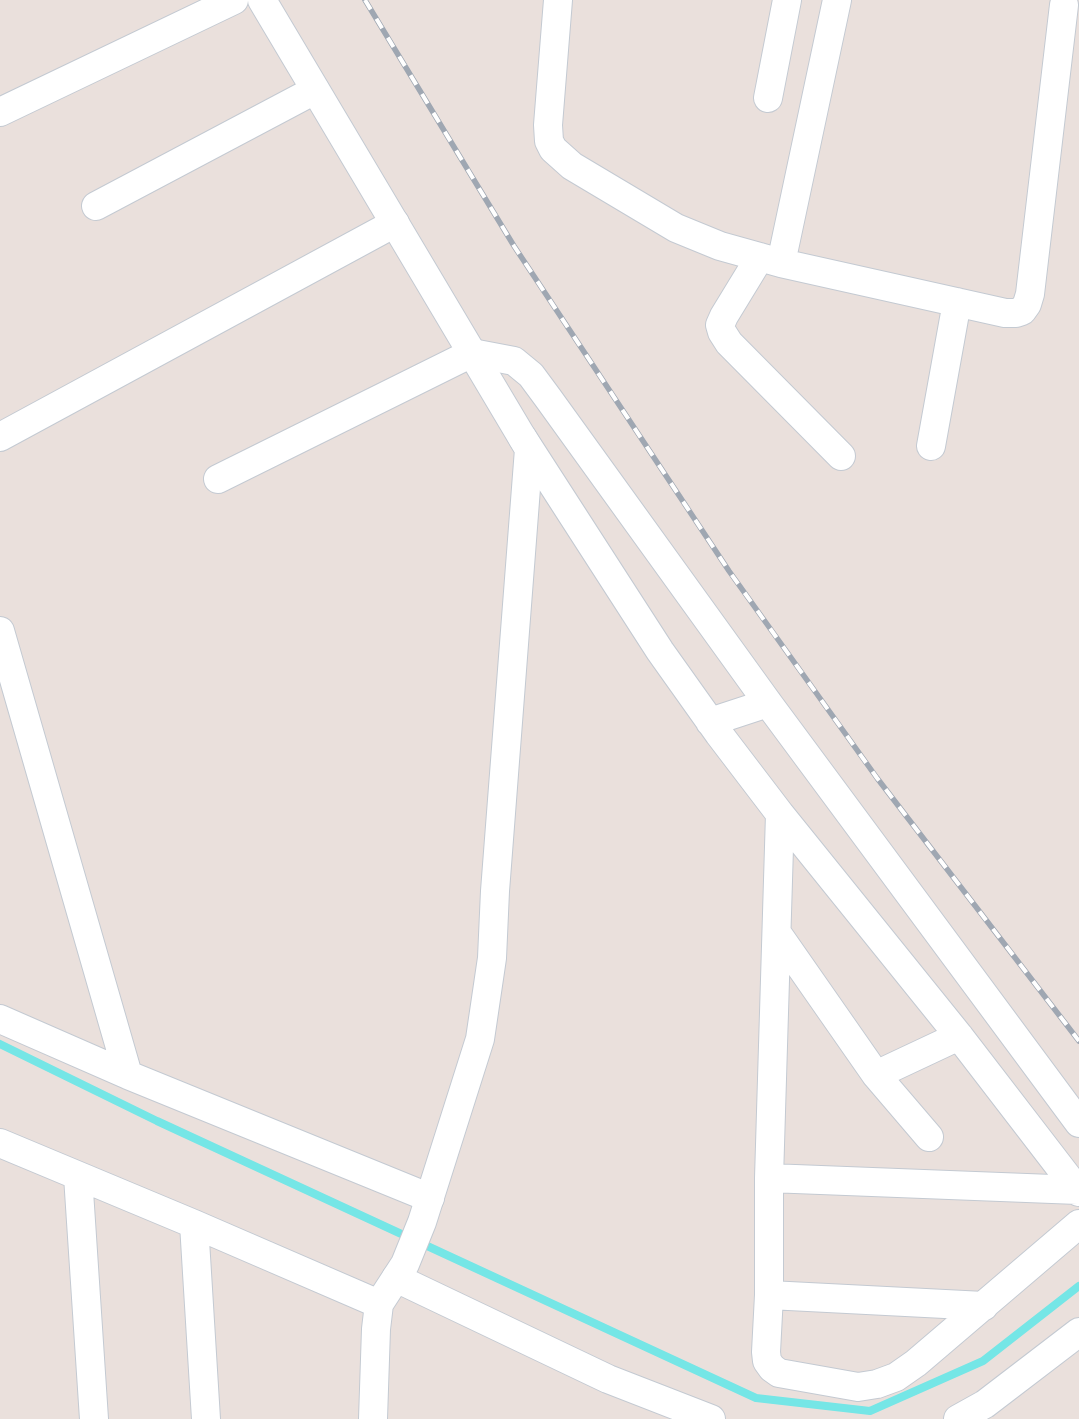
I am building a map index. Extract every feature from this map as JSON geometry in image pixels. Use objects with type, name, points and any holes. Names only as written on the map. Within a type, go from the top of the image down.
[{"type":"street","points":[[0,112],[234,0]]},
{"type":"street","points":[[262,0],[529,449],[495,891],[492,958],[480,1039],[426,1210],[401,1271],[379,1304],[376,1328],[373,1419]]},
{"type":"street","points":[[558,0],[548,126],[553,149],[572,166],[676,228],[720,246],[771,260],[1005,313],[1022,312],[1027,304],[1031,284],[1060,2]]},
{"type":"street","points":[[768,98],[787,0]]},
{"type":"street","points":[[837,0],[771,260],[724,316],[720,325],[729,343],[841,456]]},
{"type":"street","points":[[96,206],[315,90]]},
{"type":"street","points":[[0,437],[395,224]]},
{"type":"street","points":[[932,446],[957,302]]},
{"type":"street","points":[[218,479],[472,353],[514,361],[531,375],[768,703],[1079,1123]]},
{"type":"street","points":[[522,437],[660,651],[710,722],[780,814],[959,1036],[1078,1191]]},
{"type":"street","points":[[0,631],[128,1075]]},
{"type":"street","points":[[710,722],[768,703]]},
{"type":"street","points":[[780,814],[769,1178],[769,1295],[766,1352],[767,1361],[772,1368],[779,1373],[858,1387],[877,1384],[896,1377],[916,1363],[1079,1224]]},
{"type":"street","points":[[777,933],[876,1074],[929,1137]]},
{"type":"street","points":[[0,1019],[426,1210]]},
{"type":"street","points":[[876,1074],[959,1036]]},
{"type":"street","points":[[0,1143],[379,1304]]},
{"type":"street","points":[[78,1176],[94,1419]]},
{"type":"street","points":[[769,1178],[1078,1191]]},
{"type":"street","points":[[194,1224],[206,1419]]},
{"type":"street","points":[[401,1271],[608,1379],[711,1419]]},
{"type":"street","points":[[769,1295],[984,1306]]},
{"type":"street","points":[[958,1419],[985,1412],[1079,1332]]},
{"type":"waterway","points":[[0,1044],[157,1121],[756,1398],[870,1411],[983,1361],[1079,1286]]},
{"type":"railway","points":[[365,0],[514,246],[729,571],[877,778],[1079,1041]]}]
